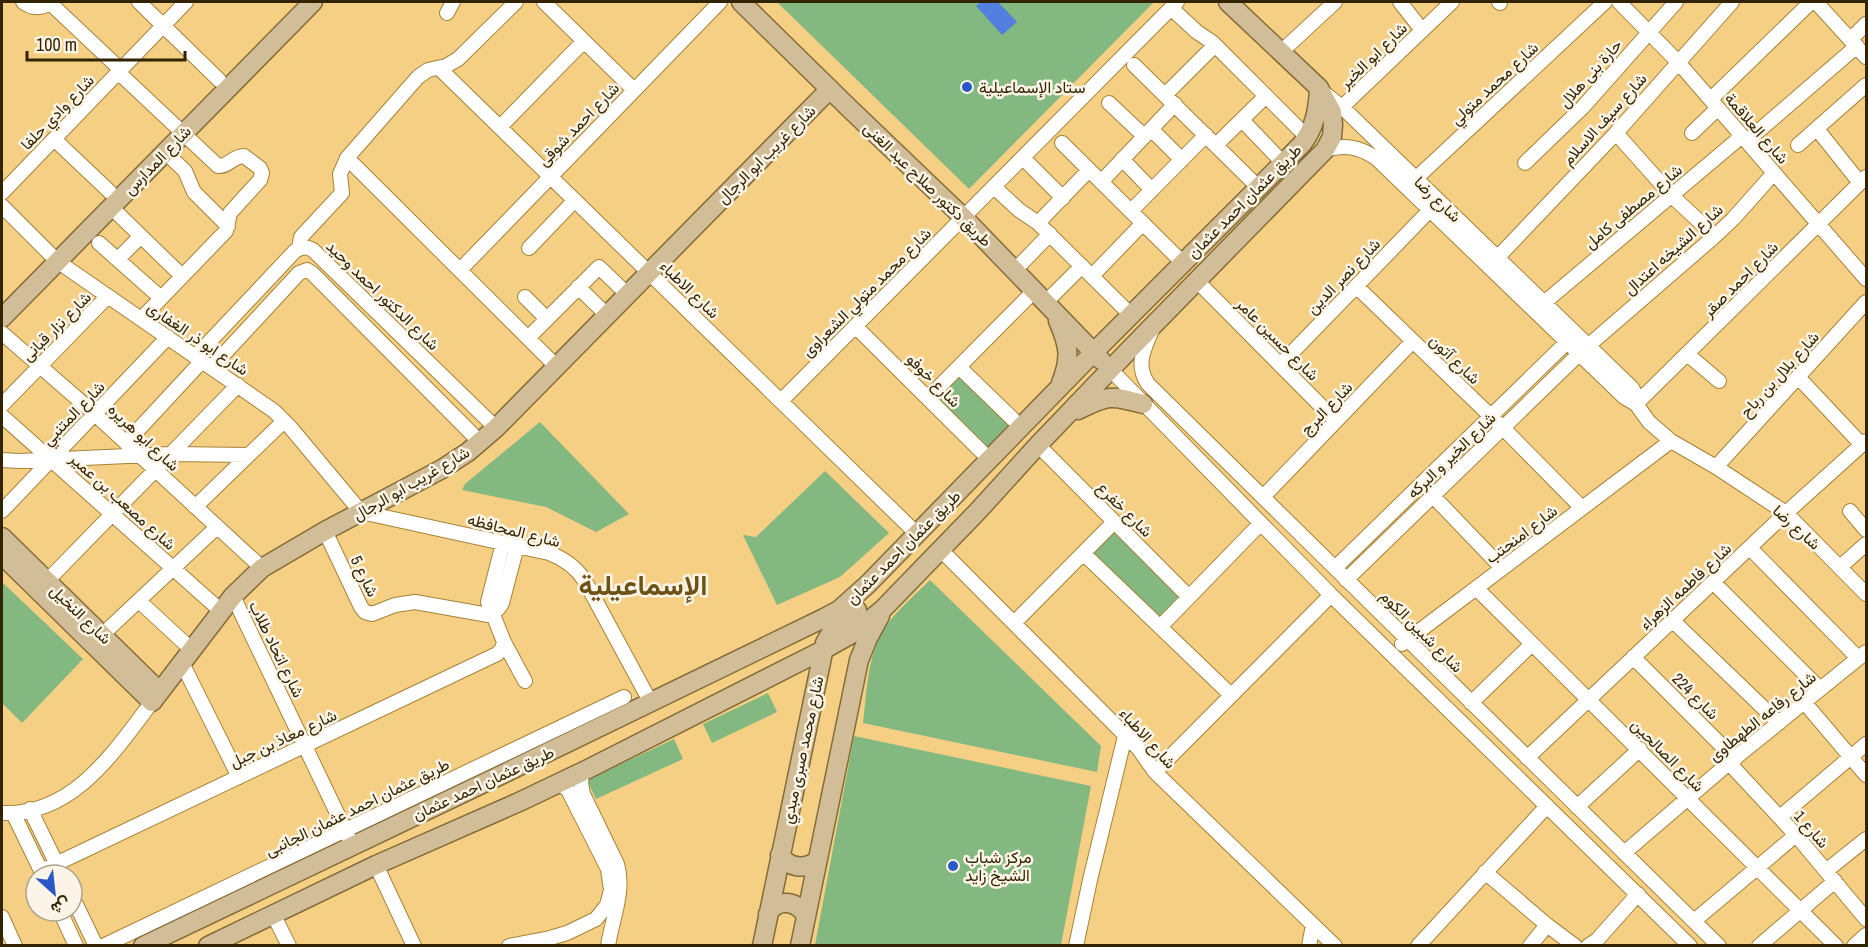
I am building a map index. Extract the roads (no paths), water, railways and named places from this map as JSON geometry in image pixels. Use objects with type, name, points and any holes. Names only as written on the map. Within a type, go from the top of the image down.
[{"type":"main road","name":"شارع المدارس","points":[[111,199],[165,152],[178,130],[219,80],[296,2]]},
{"type":"main road","name":"شارع المدارس","points":[[2,303],[53,258],[178,130],[312,2]]},
{"type":"main road","name":"طريق دكتور صلاح عبد الغنى","points":[[741,2],[964,218],[1073,330],[1098,348]]},
{"type":"main road","name":"شارع رضا","points":[[1228,2],[1319,88]]},
{"type":"main road","name":"طريق عثمان احمد عثمان","points":[[143,945],[287,868],[349,838],[506,773],[824,618],[850,601],[1059,387],[1283,163],[1310,133],[1316,116],[1319,88]]},
{"type":"main road","points":[[1319,88],[1332,112],[1334,125],[1329,144]]},
{"type":"main road","name":"شارع غريب ابو الرجال","points":[[156,697],[233,596],[262,568],[325,531],[442,469],[496,428],[830,89]]},
{"type":"main road","points":[[1310,133],[1323,130],[1329,144]]},
{"type":"main road","name":"طريق عثمان احمد عثمان","points":[[208,945],[376,865],[570,778],[824,650],[855,632],[882,610],[941,550],[1038,445],[1329,144]]},
{"type":"main road","name":"شارع المدارس","points":[[2,318],[53,258]]},
{"type":"main road","points":[[1044,300],[1067,343],[1069,355],[1067,367],[1059,387]]},
{"type":"main road","points":[[1098,348],[1130,350]]},
{"type":"main road","points":[[1098,348],[1111,370]]},
{"type":"main road","points":[[1066,417],[1108,397],[1118,397],[1143,404]]},
{"type":"main road","points":[[958,491],[970,499],[978,511]]},
{"type":"main road","name":"شارع النخيل","points":[[2,537],[102,635],[156,697]]},
{"type":"main road","name":"شارع النخيل","points":[[2,555],[156,697]]},
{"type":"main road","name":"شارع محمد صبرى مبدي","points":[[762,945],[827,638],[833,629],[865,602],[879,573]]},
{"type":"main road","points":[[800,945],[859,660],[882,610]]},
{"type":"main road","points":[[557,748],[554,758],[556,768],[570,778]]},
{"type":"main road","points":[[506,773],[514,776],[520,783],[522,793],[519,802]]},
{"type":"main road","points":[[780,855],[794,866],[806,866],[817,861]]},
{"type":"main road","points":[[768,914],[776,905],[788,903],[799,907],[806,916]]},
{"type":"street","points":[[23,2],[38,8],[51,2],[178,130],[218,166],[244,156],[261,171],[260,180],[230,213],[228,226],[224,233],[141,319]]},
{"type":"street","points":[[139,2],[219,80]]},
{"type":"street","name":"شارع وادي حلفا","points":[[2,193],[186,2]]},
{"type":"street","points":[[299,248],[301,237],[342,193],[340,174],[347,158],[418,77],[428,70],[439,68],[458,59],[516,2]]},
{"type":"street","points":[[544,2],[634,90]]},
{"type":"street","name":"شارع احمد شوقى","points":[[460,270],[720,2]]},
{"type":"street","points":[[1281,52],[1335,2]]},
{"type":"street","points":[[1400,2],[1422,30]]},
{"type":"street","name":"شارع ابو الخير","points":[[1342,107],[1452,2]]},
{"type":"street","name":"شارع محمد متولي","points":[[1412,183],[1605,2]]},
{"type":"street","name":"شارع العلاقمة","points":[[1619,2],[1678,62],[1866,279]]},
{"type":"street","name":"حارة بنى هلال","points":[[1525,163],[1579,111],[1676,2]]},
{"type":"street","name":"شارع سيف الاسلام","points":[[1498,256],[1616,133],[1732,2]]},
{"type":"street","points":[[1692,133],[1714,103],[1811,2]]},
{"type":"street","points":[[1816,2],[1866,57]]},
{"type":"street","points":[[1174,5],[1197,32],[1215,45],[1266,96],[1310,133]]},
{"type":"street","name":"شارع محمد متولي الشعراوى","points":[[781,401],[1174,5]]},
{"type":"street","name":"شارع مصطفى كامل","points":[[1545,302],[1744,138],[1854,43],[1866,24]]},
{"type":"street","points":[[500,127],[584,41]]},
{"type":"street","points":[[1101,182],[1148,133],[1170,99],[1215,45]]},
{"type":"street","points":[[1134,64],[1258,187]]},
{"type":"street","name":"شارع الاطباء","points":[[439,68],[917,534]]},
{"type":"street","points":[[1798,145],[1866,85]]},
{"type":"street","name":"شارع رضا","points":[[1319,88],[1342,107],[1412,183],[1430,210],[1567,342],[1584,350]]},
{"type":"street","points":[[1131,211],[1182,160],[1242,120],[1266,96]]},
{"type":"street","points":[[1109,103],[1182,160]]},
{"type":"street","points":[[1242,120],[1283,163]]},
{"type":"street","points":[[1817,129],[1863,184]]},
{"type":"street","points":[[1616,133],[1672,196],[1715,236]]},
{"type":"street","points":[[54,139],[111,199],[141,236],[182,276]]},
{"type":"street","points":[[1062,143],[1183,263]]},
{"type":"street","name":"شارع رضا","points":[[1329,144],[1364,150],[1412,183],[1498,256],[1545,302],[1584,350],[1634,390],[1636,405],[1649,422],[1671,441],[1716,467],[1786,513],[1866,594]]},
{"type":"street","points":[[165,152],[185,171],[194,192],[228,226]]},
{"type":"street","points":[[347,158],[557,367]]},
{"type":"street","points":[[1023,158],[1063,198]]},
{"type":"street","points":[[1122,159],[1152,190]]},
{"type":"street","points":[[1038,223],[1089,170]]},
{"type":"street","name":"شارع الشيخه اعتدال","points":[[1584,350],[1734,219],[1774,173]]},
{"type":"street","name":"شارع احمد صقر","points":[[1636,405],[1819,224],[1863,184]]},
{"type":"street","points":[[994,187],[1050,234],[1131,315]]},
{"type":"street","points":[[529,248],[575,200]]},
{"type":"street","name":"شارع ابو ذر الغفارى","points":[[2,206],[53,258],[268,406],[284,421],[361,512]]},
{"type":"street","name":"شارع نصر الدين","points":[[1280,365],[1430,210]]},
{"type":"street","points":[[929,398],[959,367],[1044,300],[1087,271],[1143,223]]},
{"type":"street","points":[[1015,270],[1050,234]]},
{"type":"street","points":[[118,259],[141,236]]},
{"type":"street","points":[[99,243],[161,298]]},
{"type":"street","name":"شارع الدكتور احمد وحيد","points":[[203,361],[299,248],[309,247],[496,428]]},
{"type":"street","points":[[528,338],[599,267],[628,295]]},
{"type":"street","name":"شارع الدكتور احمد وحيد","points":[[203,361],[299,273],[307,270],[480,442]]},
{"type":"street","name":"شارع حسين عامر","points":[[1197,281],[1336,421]]},
{"type":"street","name":"شارع آتون","points":[[1356,286],[1491,416],[1582,508]]},
{"type":"street","points":[[578,287],[607,315]]},
{"type":"street","name":"شارع نزار قبانى","points":[[2,405],[108,296]]},
{"type":"street","points":[[525,297],[547,319]]},
{"type":"street","name":"شارع بلال بن رباح","points":[[1716,467],[1866,302]]},
{"type":"street","name":"شارع شبين الكوم","points":[[1155,324],[1141,359],[1143,377],[1148,384],[1719,945]]},
{"type":"street","name":"شارع خوفو","points":[[855,326],[989,459]]},
{"type":"street","name":"شارع ابو هريره","points":[[2,333],[95,414],[262,568]]},
{"type":"street","name":"شارع المتنبي","points":[[2,511],[168,337]]},
{"type":"street","name":"شارع البرج","points":[[1263,497],[1413,341]]},
{"type":"street","name":"شارع الخير و البركه","points":[[1335,568],[1567,342]]},
{"type":"street","name":"شارع الخير و البركه","points":[[1346,580],[1584,350]]},
{"type":"street","points":[[1687,354],[1719,381]]},
{"type":"street","points":[[126,443],[203,361]]},
{"type":"street","points":[[959,367],[1021,427]]},
{"type":"street","points":[[1111,370],[1260,525],[1690,945]]},
{"type":"street","points":[[1798,377],[1864,443]]},
{"type":"street","points":[[47,581],[238,385]]},
{"type":"street","name":"شارع مصعب بن عمير","points":[[2,416],[221,611]]},
{"type":"street","points":[[195,507],[284,421]]},
{"type":"street","name":"شارع امنحتب","points":[[1390,652],[1671,441]]},
{"type":"street","name":"شارع فاطمه الزهراء","points":[[1527,758],[1786,513],[1864,443]]},
{"type":"street","name":"شارع خفرع","points":[[1038,445],[1189,597]]},
{"type":"street","points":[[2,460],[171,453],[249,455]]},
{"type":"street","points":[[1432,496],[1503,568]]},
{"type":"street","points":[[1850,511],[1866,530]]},
{"type":"street","name":"شارع المحافظه","points":[[361,512],[558,556],[580,573],[651,703]]},
{"type":"street","points":[[1014,623],[1114,522]]},
{"type":"street","points":[[1160,627],[1260,525]]},
{"type":"street","points":[[102,635],[217,527]]},
{"type":"street","name":"شارع 5","points":[[325,531],[361,608],[365,612],[372,614],[395,604],[416,602],[493,614]]},
{"type":"street","points":[[503,543],[488,600],[504,642],[525,681]]},
{"type":"street","points":[[1840,567],[1866,544]]},
{"type":"street","points":[[493,614],[502,603],[517,546]]},
{"type":"street","points":[[1750,548],[1862,655]]},
{"type":"street","name":"شارع الاطباء","points":[[941,550],[1138,748],[1155,772],[1335,945]]},
{"type":"street","points":[[1084,554],[1231,695]]},
{"type":"street","points":[[1713,582],[1820,689]]},
{"type":"street","name":"شارع الصالحين","points":[[1476,588],[1836,945]]},
{"type":"street","points":[[1155,772],[1331,595]]},
{"type":"street","name":"شارع اتحاد طلاب","points":[[233,596],[349,838]]},
{"type":"street","points":[[139,601],[187,656],[239,777]]},
{"type":"street","points":[[1672,620],[1779,723]]},
{"type":"street","name":"شارع معاذ بن جبل","points":[[71,863],[239,777],[494,656],[502,649],[504,642]]},
{"type":"street","points":[[1471,703],[1532,644]]},
{"type":"street","name":"شارع رفاعه الطهطاوى","points":[[1624,853],[1862,655]]},
{"type":"street","name":"شارع 224","points":[[1633,657],[1732,761]]},
{"type":"street","name":"شارع غريب ابو الرجال","points":[[5,813],[45,805],[66,795],[97,772],[156,697]]},
{"type":"street","name":"طريق عثمان احمد عثمان الجانبى","points":[[349,838],[624,697]]},
{"type":"street","points":[[1804,702],[1866,775]]},
{"type":"street","points":[[1076,945],[1125,736]]},
{"type":"street","points":[[1780,817],[1866,744]]},
{"type":"street","points":[[1577,807],[1640,749]]},
{"type":"street","name":"شارع 1","points":[[1732,761],[1866,919]]},
{"type":"street","points":[[509,945],[533,943],[559,936],[591,922],[612,907],[620,883],[619,870],[581,783],[570,778],[568,790],[608,869],[612,907],[608,945]]},
{"type":"street","points":[[1418,945],[1547,806]]},
{"type":"street","points":[[30,809],[56,863]]},
{"type":"street","points":[[5,813],[36,863]]},
{"type":"street","points":[[1694,921],[1796,835]]},
{"type":"street","points":[[1759,945],[1800,910],[1866,839]]},
{"type":"street","points":[[376,865],[414,945]]},
{"type":"street","name":"طريق عثمان احمد عثمان الجانبى","points":[[103,945],[287,868]]},
{"type":"street","points":[[1485,872],[1547,925],[1575,945]]},
{"type":"street","points":[[1588,945],[1597,940],[1638,894]]},
{"type":"street","points":[[273,914],[289,945]]},
{"type":"street","points":[[2,916],[15,945]]},
{"type":"street","points":[[84,920],[96,945]]},
{"type":"street","points":[[66,923],[76,945]]},
{"type":"street","points":[[1309,945],[1313,925]]},
{"type":"street","points":[[1530,945],[1547,925]]},
{"type":"street","points":[[1854,945],[1866,935]]},
{"type":"water","points":[[981,2],[998,2],[1017,22],[1002,35],[976,6]]},
{"type":"place","name":"ستاد الإسماعيلية","points":[[967,87]]},
{"type":"place","name":"مركز شباب الشيخ زايد","points":[[953,866]]},
{"type":"district","name":"الإسماعيلية","points":[[643,585]]}]
